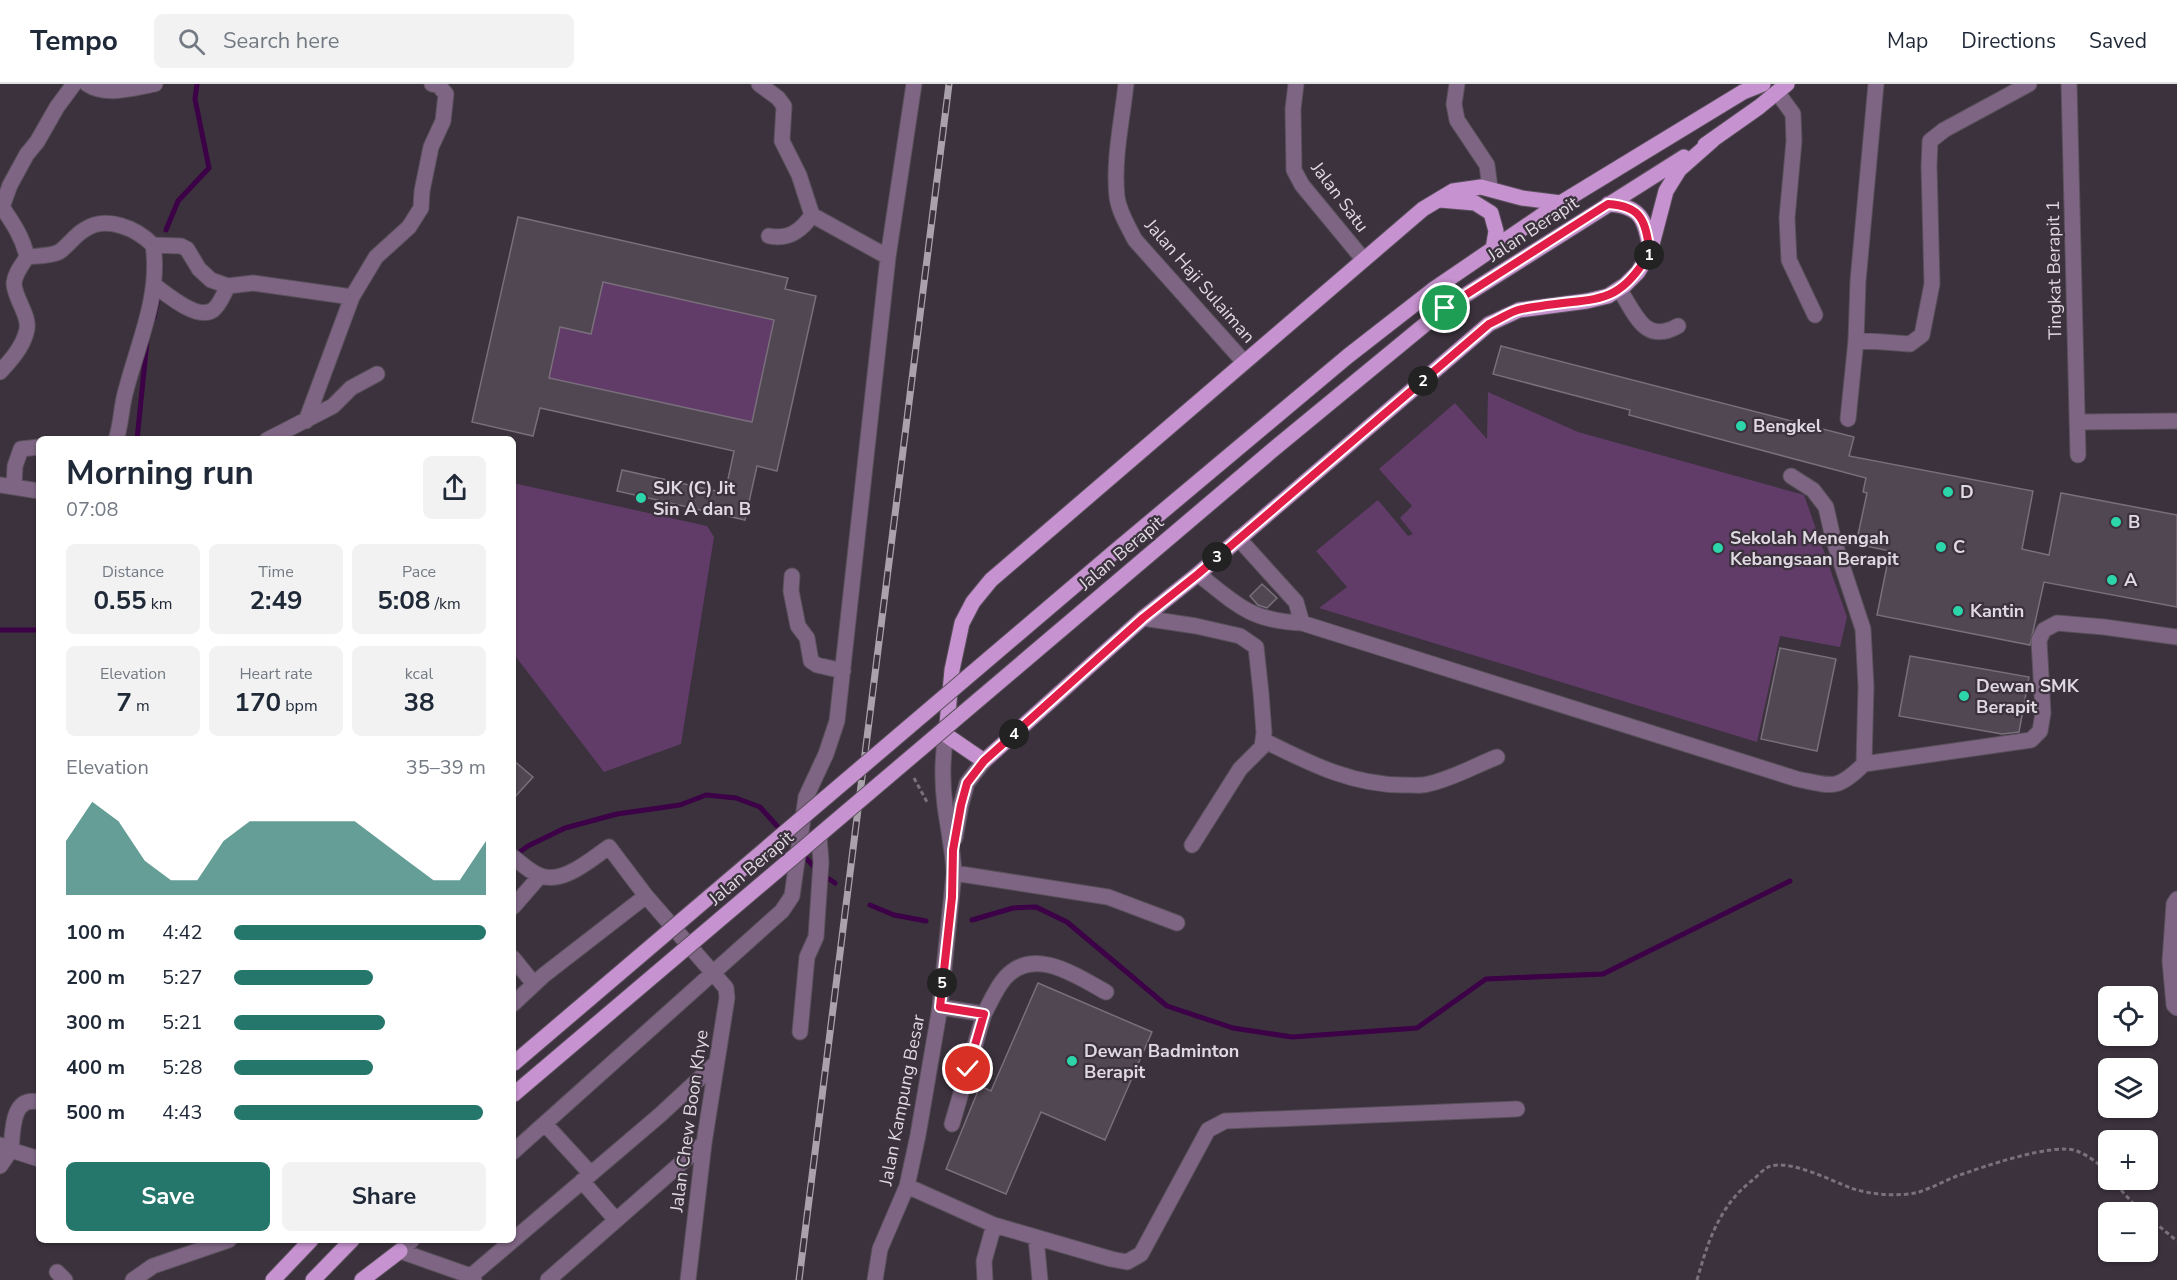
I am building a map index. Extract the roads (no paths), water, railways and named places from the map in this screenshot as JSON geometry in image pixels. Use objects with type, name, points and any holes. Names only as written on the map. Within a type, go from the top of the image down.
[{"type":"main road","points":[[516,1062],[1122,545],[1348,356],[1434,290],[1561,203],[1743,92],[1763,84]]},
{"type":"main road","name":"Jalan Berapit","points":[[516,1092],[1275,448],[1445,308],[1713,140],[1782,88]]},
{"type":"main road","points":[[1561,203],[1522,198],[1480,187],[1453,191],[1423,208],[999,573],[973,602],[962,623],[952,670],[946,735],[984,761],[1143,618],[1198,574],[1489,324],[1518,310],[1587,301],[1608,296],[1619,289],[1638,272],[1650,252],[1666,191],[1679,170],[1713,140]]},
{"type":"main road","points":[[1437,200],[1475,203],[1491,213],[1496,231],[1493,249]]},
{"type":"main road","points":[[1608,204],[1633,208],[1644,220],[1650,252]]},
{"type":"main road","points":[[273,1280],[308,1243]]},
{"type":"main road","points":[[314,1280],[349,1243]]},
{"type":"main road","points":[[362,1280],[406,1246]]},
{"type":"street","points":[[0,372],[14,357],[27,331],[26,318],[14,283],[27,257],[15,226],[2,207],[10,185],[27,154],[74,84]]},
{"type":"street","points":[[87,84],[99,90],[114,91],[154,84]]},
{"type":"street","points":[[306,421],[352,297],[376,258],[409,227],[421,208],[431,147],[443,121],[446,94],[438,85],[432,84]]},
{"type":"street","points":[[759,84],[778,98],[784,106],[782,141],[799,175],[812,215],[888,257]]},
{"type":"street","points":[[516,1149],[782,911],[792,896],[806,797],[826,754],[837,721],[888,257],[914,84]]},
{"type":"street","name":"Jalan Haji Sulaiman","points":[[1126,84],[1116,168],[1118,198],[1124,220],[1135,240],[1244,362]]},
{"type":"street","name":"Jalan Satu","points":[[1296,84],[1293,109],[1294,170],[1302,185],[1364,259]]},
{"type":"street","points":[[1457,84],[1454,104],[1457,120],[1487,165],[1490,188]]},
{"type":"street","points":[[1848,419],[1876,84]]},
{"type":"street","points":[[1856,340],[1910,344],[1922,335],[1932,284],[1930,141],[1944,130],[2029,84]]},
{"type":"street","name":"Tingkat Berapit 1","points":[[2069,84],[2078,455]]},
{"type":"street","points":[[1782,88],[1793,114],[1794,141],[1787,218],[1789,261],[1815,315]]},
{"type":"street","points":[[769,236],[793,234],[804,227],[812,215]]},
{"type":"street","points":[[27,257],[59,252],[70,240],[87,228],[105,222],[143,235],[153,245],[156,263],[154,285],[138,356],[125,394],[117,436]]},
{"type":"street","points":[[153,245],[181,246],[187,249],[200,269],[211,280],[228,286],[253,283],[352,297]]},
{"type":"street","points":[[154,285],[182,305],[204,313],[211,312],[216,307],[228,286]]},
{"type":"street","points":[[1619,289],[1645,328],[1656,333],[1667,332],[1678,326]]},
{"type":"street","points":[[275,436],[333,406],[351,388],[377,374]]},
{"type":"street","points":[[2077,422],[2177,421]]},
{"type":"street","points":[[36,447],[21,449],[7,486],[36,491]]},
{"type":"street","points":[[1791,476],[1813,490],[1826,507],[1833,538],[1863,629],[1866,686],[1864,764]]},
{"type":"street","points":[[1238,538],[1296,602],[1302,623]]},
{"type":"street","points":[[1198,574],[1244,610],[1272,621],[1302,623],[1797,779],[1830,786],[1848,781],[1864,764],[2031,740],[2040,731],[2043,713],[2039,640],[2044,630],[2057,623],[2177,637]]},
{"type":"street","points":[[792,576],[791,591],[798,626],[807,638],[811,661],[817,665],[843,671]]},
{"type":"street","points":[[1143,618],[1196,626],[1240,636],[1256,647],[1261,693],[1262,747],[1240,769],[1192,846]]},
{"type":"street","points":[[946,735],[942,762],[945,807],[953,850]]},
{"type":"street","points":[[1263,740],[1321,769],[1362,782],[1393,785],[1427,785],[1497,757]]},
{"type":"street","points":[[953,850],[967,783],[984,761]]},
{"type":"street","points":[[800,1032],[807,957],[816,938],[821,862],[819,836]]},
{"type":"street","name":"Jalan Chew Boon Khye","points":[[540,876],[554,878],[566,874],[609,847],[646,896],[726,988],[727,998],[704,1143],[688,1280]]},
{"type":"street","name":"Jalan Kampung Besar","points":[[875,1280],[880,1249],[907,1186],[918,1135],[940,1007],[954,873],[953,850]]},
{"type":"street","points":[[516,904],[540,876],[518,861]]},
{"type":"street","points":[[954,873],[1108,897],[1177,923]]},
{"type":"street","points":[[516,1001],[534,984],[646,896]]},
{"type":"street","points":[[2177,899],[2174,904],[2170,961],[2174,1005],[2177,1008]]},
{"type":"street","points":[[516,962],[534,984]]},
{"type":"street","points":[[952,1124],[984,1014],[1005,978],[1016,969],[1037,963],[1063,969],[1106,992]]},
{"type":"street","points":[[940,1007],[984,1014]]},
{"type":"street","points":[[516,1240],[716,1064]]},
{"type":"street","points":[[0,1166],[18,1110],[23,1102],[36,1101]]},
{"type":"street","points":[[907,1186],[994,1225],[1127,1262],[1141,1254],[1208,1130],[1226,1121],[1517,1109]]},
{"type":"street","points":[[545,1124],[587,1177],[616,1220]]},
{"type":"street","points":[[548,1280],[704,1143]]},
{"type":"street","points":[[6,1148],[36,1158]]},
{"type":"street","points":[[985,1280],[984,1261],[994,1225]]},
{"type":"street","points":[[1036,1238],[1040,1280]]},
{"type":"street","points":[[133,1280],[153,1266],[193,1246],[211,1243]]},
{"type":"street","points":[[406,1246],[473,1278],[513,1243]]},
{"type":"waterway","points":[[166,230],[178,201],[209,168],[195,99],[197,84]]},
{"type":"waterway","points":[[154,318],[158,299]]},
{"type":"waterway","points":[[137,436],[147,341]]},
{"type":"waterway","points":[[0,630],[36,630]]},
{"type":"waterway","points":[[516,855],[528,846],[565,828],[617,814],[680,805],[706,795],[736,798],[760,807],[795,846]]},
{"type":"waterway","points":[[801,853],[820,873],[835,883]]},
{"type":"waterway","points":[[972,920],[1013,908],[1036,907],[1067,922],[1167,1006],[1233,1028],[1292,1037],[1417,1028],[1486,979],[1603,974],[1790,881]]},
{"type":"waterway","points":[[870,905],[894,915],[926,921]]},
{"type":"railway","points":[[799,1280],[949,84]]},
{"type":"place","name":"Bengkel","points":[[1741,426]]},
{"type":"place","name":"D","points":[[1948,492]]},
{"type":"place","name":"SJK (C) Jit Sin A dan B","points":[[641,498]]},
{"type":"place","name":"B","points":[[2116,522]]},
{"type":"place","name":"C","points":[[1941,547]]},
{"type":"place","name":"Sekolah Menengah Kebangsaan Berapit","points":[[1718,548]]},
{"type":"place","name":"A","points":[[2112,580]]},
{"type":"place","name":"Kantin","points":[[1958,611]]},
{"type":"place","name":"Dewan SMK Berapit","points":[[1964,696]]},
{"type":"place","name":"Dewan Badminton Berapit","points":[[1072,1061]]}]
